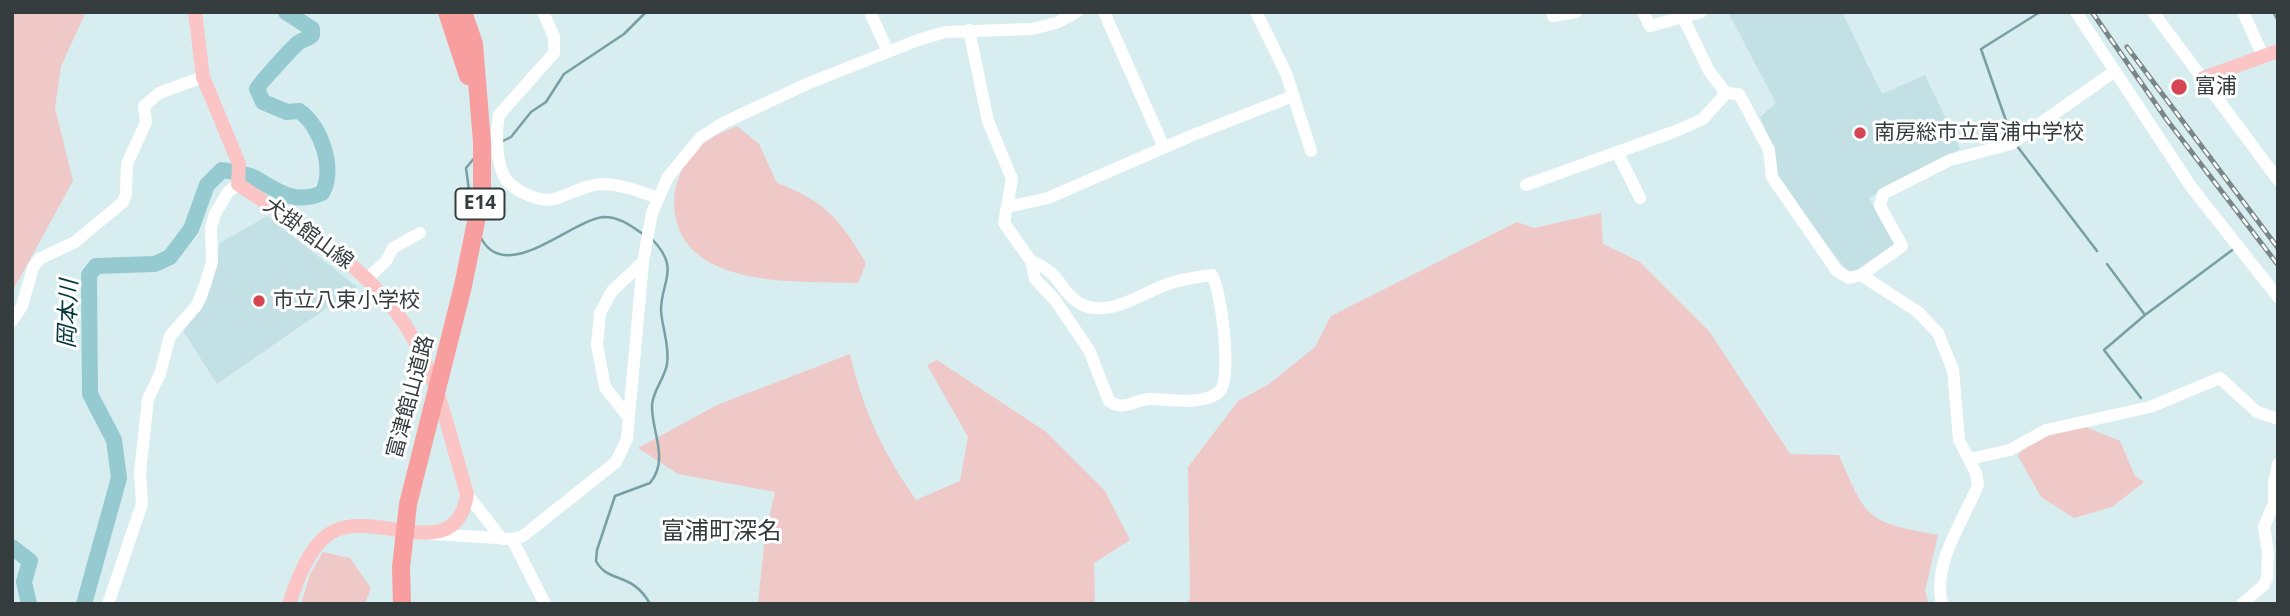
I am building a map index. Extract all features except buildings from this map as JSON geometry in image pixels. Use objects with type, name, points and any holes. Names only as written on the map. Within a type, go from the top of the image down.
[{"type":"highway","points":[[447,12],[489,123]]},
{"type":"highway","points":[[463,12],[474,44],[489,123]]},
{"type":"highway","name":"富津館山道路","points":[[402,604],[402,554],[408,504],[444,365],[480,207],[489,123]]},
{"type":"main road","points":[[195,12],[203,77],[239,164],[239,183]]},
{"type":"main road","points":[[2203,78],[2278,51]]},
{"type":"main road","name":"犬掛館山線","points":[[239,183],[367,279],[400,317],[416,343],[447,425],[467,494]]},
{"type":"main road","points":[[289,604],[310,556],[329,534],[350,526],[365,526],[434,534],[449,528],[460,517],[467,494]]},
{"type":"street","points":[[543,12],[554,37],[554,53],[489,123],[499,150],[502,174],[531,196],[553,199],[586,186],[605,184],[631,188],[657,198]]},
{"type":"street","points":[[870,12],[888,52]]},
{"type":"street","points":[[434,534],[507,539],[523,536],[616,462],[627,439],[643,262],[652,213],[657,198],[685,153],[723,122],[809,83],[945,32],[1032,29],[1056,23],[1077,12]]},
{"type":"street","points":[[1104,12],[1162,143]]},
{"type":"street","points":[[1256,12],[1293,96],[1311,151]]},
{"type":"street","points":[[1553,16],[1576,12]]},
{"type":"street","points":[[1643,12],[1650,26],[1684,19],[1701,12]]},
{"type":"street","points":[[2076,12],[2192,188],[2278,297]]},
{"type":"street","points":[[2152,12],[2278,180]]},
{"type":"street","points":[[2243,12],[2263,56]]},
{"type":"street","points":[[1684,19],[1709,71],[1726,93],[1739,94],[1769,150],[1772,177],[1837,271],[1849,278],[1861,275],[1902,246],[1880,206],[1882,194],[1950,160],[2011,144],[2115,71]]},
{"type":"street","points":[[968,30],[988,121],[1012,179],[1004,223],[1031,261],[1035,279],[1055,300],[1089,350],[1103,392],[1115,405],[1122,406],[1147,398],[1188,400],[1218,394],[1224,386],[1225,353],[1218,293],[1212,275],[1168,284],[1122,304],[1091,307],[1079,303],[1049,268],[1031,261]]},
{"type":"street","points":[[12,321],[22,306],[33,268],[39,259],[75,242],[123,202],[126,194],[127,164],[146,122],[144,106],[159,93],[203,77]]},
{"type":"street","points":[[1526,185],[1703,119],[1726,93]]},
{"type":"street","points":[[1008,207],[1048,198],[1193,135],[1293,96]]},
{"type":"street","points":[[1618,152],[1640,198]]},
{"type":"street","points":[[108,604],[142,503],[140,473],[148,399],[160,374],[170,336],[197,305],[205,285],[212,262],[211,227],[215,214],[228,192],[239,183]]},
{"type":"street","points":[[367,279],[386,261],[393,248],[420,233]]},
{"type":"street","points":[[629,418],[605,387],[597,345],[600,313],[612,290],[643,262]]},
{"type":"street","points":[[1861,275],[1917,312],[1938,333],[1953,370],[1959,440],[1976,473],[1978,485],[1943,563],[1939,590],[1942,604]]},
{"type":"street","points":[[1969,460],[2010,450],[2046,430],[2150,407],[2220,378],[2257,412],[2278,419]]},
{"type":"street","points":[[2242,604],[2264,585],[2267,578],[2268,553],[2264,527],[2274,503],[2274,482],[2278,464]]},
{"type":"street","points":[[467,494],[507,539],[545,604]]},
{"type":"shaded area","points":[[12,12],[86,12],[61,66],[55,108],[73,181],[12,292]]},
{"type":"shaded area","name":"南房総市立富浦中学校","points":[[1728,12],[1842,12],[1882,94],[1925,75],[1960,149],[1869,198],[1896,246],[1850,275],[1775,176],[1774,150],[1760,117],[1776,103]]},
{"type":"shaded area","points":[[737,126],[759,144],[777,183],[819,205],[830,213],[848,234],[866,263],[858,283],[773,280],[743,275],[716,266],[694,251],[679,230],[674,201],[678,179],[693,145]]},
{"type":"shaded area","points":[[1601,213],[1603,244],[1640,262],[1709,331],[1790,454],[1839,455],[1856,494],[1873,515],[1897,526],[1938,535],[1925,591],[1929,604],[1187,604],[1190,598],[1188,467],[1238,401],[1269,384],[1315,347],[1331,316],[1517,222],[1534,228]]},
{"type":"shaded area","points":[[267,216],[357,287],[217,384],[183,331],[207,300],[220,243]]},
{"type":"shaded area","points":[[850,354],[868,413],[894,465],[916,500],[960,481],[968,437],[927,365],[937,360],[1045,431],[1105,491],[1130,540],[1094,563],[1095,604],[758,604],[765,536],[775,492],[678,474],[638,448],[717,405]]},
{"type":"shaded area","points":[[2076,423],[2120,441],[2135,476],[2144,482],[2112,507],[2074,518],[2041,497],[2018,456],[2030,435]]},
{"type":"shaded area","points":[[323,552],[350,558],[371,588],[365,604],[301,604],[310,574]]},
{"type":"waterway","name":"岡本川","points":[[84,604],[119,478],[114,440],[90,394],[89,275],[96,266],[155,264],[170,257],[191,229],[207,185],[222,170],[251,176],[279,192],[295,197],[303,198],[322,193],[326,184],[327,161],[314,127],[299,111],[287,112],[263,102],[257,89],[295,46],[312,35],[312,29],[286,12]]},
{"type":"waterway","points":[[503,141],[511,137],[531,112],[546,102],[564,74],[624,34],[646,12]]},
{"type":"waterway","points":[[2012,138],[1981,49],[2040,12]]},
{"type":"waterway","points":[[2273,12],[2278,21]]},
{"type":"waterway","points":[[2017,146],[2097,251]]},
{"type":"waterway","points":[[471,205],[466,168],[476,156]]},
{"type":"waterway","points":[[481,238],[492,251],[506,255],[522,253],[591,220],[604,217],[620,220],[643,234]]},
{"type":"waterway","points":[[650,604],[636,587],[607,573],[596,561],[597,550],[615,496],[650,483],[659,464],[652,405],[667,364],[661,310],[668,267],[661,249],[652,239]]},
{"type":"waterway","points":[[2141,398],[2104,350],[2145,315],[2235,248]]},
{"type":"waterway","points":[[2107,264],[2145,315]]},
{"type":"waterway","name":"岡本川","points":[[12,547],[30,561],[24,582],[29,604]]},
{"type":"railway","points":[[2092,12],[2167,120],[2278,265]]},
{"type":"railway","points":[[2127,47],[2278,248]]},
{"type":"place","name":"富浦","points":[[2179,87]]},
{"type":"place","name":"南房総市立富浦中学校","points":[[1860,133]]},
{"type":"place","name":"市立八束小学校","points":[[259,301]]},
{"type":"district","name":"富浦町深名","points":[[721,532]]}]
